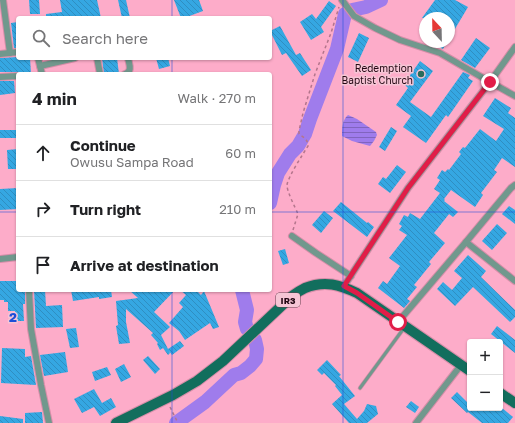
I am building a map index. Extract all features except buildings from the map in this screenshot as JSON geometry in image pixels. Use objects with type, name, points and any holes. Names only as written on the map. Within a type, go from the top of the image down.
[{"type":"main road","name":"IR3","points":[[116,423],[173,395],[197,381],[223,361],[292,296],[305,288],[318,284],[344,286],[357,293],[467,369]]},
{"type":"main road","points":[[503,395],[515,403]]},
{"type":"street","points":[[3,0],[10,53]]},
{"type":"street","points":[[341,2],[354,16],[400,40],[440,52],[515,96]]},
{"type":"street","points":[[344,286],[408,188],[490,82],[515,47]]},
{"type":"street","points":[[0,54],[16,52]]},
{"type":"street","points":[[38,60],[42,72]]},
{"type":"street","points":[[40,66],[67,60]]},
{"type":"street","points":[[97,60],[100,72]]},
{"type":"street","points":[[128,60],[129,72]]},
{"type":"street","points":[[0,77],[16,76]]},
{"type":"street","points":[[402,324],[466,242],[515,185]]},
{"type":"street","points":[[292,236],[351,276]]},
{"type":"street","points":[[466,242],[515,280]]},
{"type":"street","points":[[0,259],[16,257]]},
{"type":"street","points":[[29,292],[31,329],[49,423]]},
{"type":"street","points":[[416,423],[461,365]]},
{"type":"lane","points":[[360,388],[402,324]]},
{"type":"path","points":[[292,236],[298,214],[288,192],[287,183],[308,146],[306,139],[299,134],[303,113],[315,74],[341,2]]},
{"type":"path","points":[[174,415],[178,423]]},
{"type":"shaded area","points":[[348,115],[357,119],[376,132],[377,135],[370,146],[352,141],[342,136],[343,122]]},
{"type":"waterway","points":[[352,10],[366,7],[381,0]]},
{"type":"waterway","points":[[272,194],[278,173],[305,134],[337,49],[345,14]]},
{"type":"waterway","points":[[242,292],[247,310],[245,322],[247,329]]},
{"type":"waterway","points":[[176,423],[205,402],[234,375],[241,373],[250,366],[256,359],[257,349],[255,340]]},
{"type":"place","name":"Redemption Baptist Church","points":[[421,74]]},
{"type":"route","points":[[398,322],[357,293],[344,286],[408,188],[490,82]]}]
